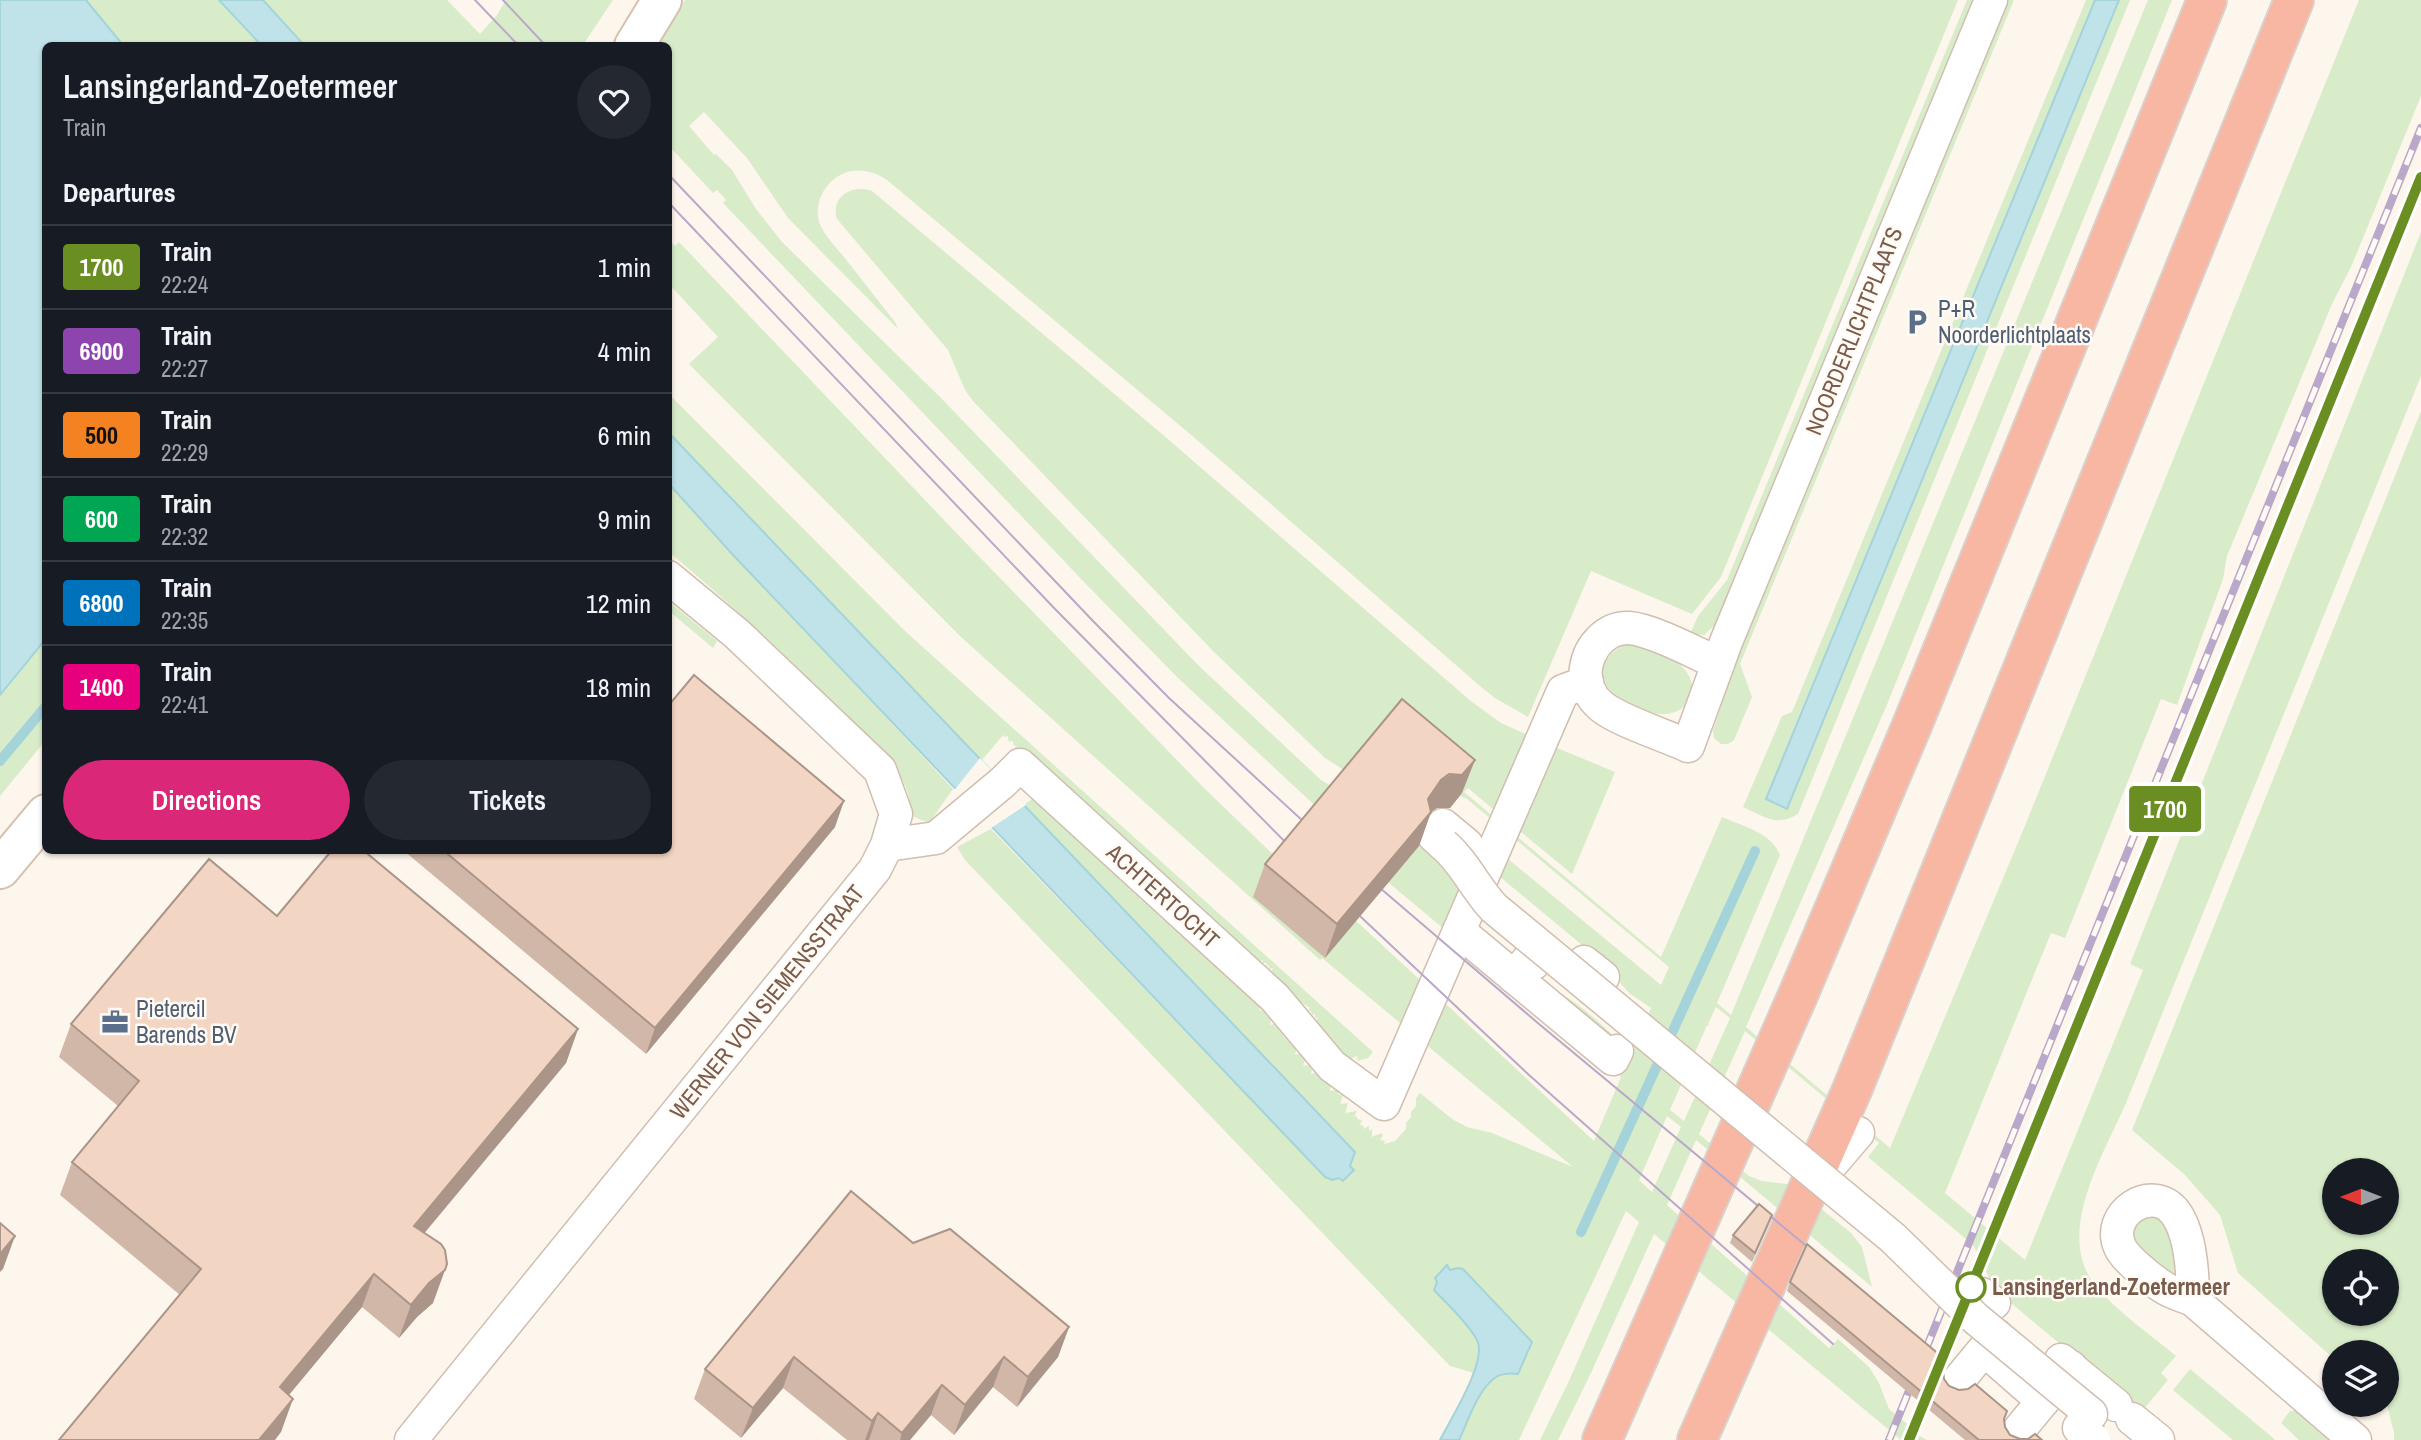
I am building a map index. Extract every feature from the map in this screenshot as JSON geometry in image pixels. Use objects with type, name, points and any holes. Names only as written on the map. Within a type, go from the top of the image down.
[{"type":"highway","points":[[1602,1440],[1792,1008],[1897,760],[2207,0]]},
{"type":"highway","points":[[1697,1440],[1852,1090],[2294,0]]},
{"type":"street","name":"NOORDERLICHTPLAATS","points":[[1587,682],[1595,699],[1606,709],[1688,746],[1718,663],[1991,0]]},
{"type":"street","name":"WERNER VON SIEMENSSTRAAT","points":[[411,1440],[875,869],[887,845],[895,814],[880,770],[737,634],[672,579]]},
{"type":"street","points":[[1617,1051],[1613,1059],[1524,970],[1459,931],[1490,884],[1563,691],[1587,682],[1587,662],[1600,639],[1619,629],[1642,631],[1718,663]]},
{"type":"street","name":"ACHTERTOCHT","points":[[887,845],[936,838],[1020,765],[1275,998],[1332,1066],[1384,1104],[1459,931]]},
{"type":"street","points":[[0,869],[42,819]]},
{"type":"street","points":[[1490,884],[1458,856],[1467,845],[1443,825],[1434,836],[1458,858],[1494,908],[1588,976],[1820,1178],[1981,1307],[1992,1344],[2043,1401]]},
{"type":"street","points":[[1820,1178],[1858,1133]]},
{"type":"street","points":[[2193,1300],[2355,1440]]},
{"type":"street","points":[[1958,1381],[1992,1344]]},
{"type":"street","points":[[1992,1344],[2091,1414],[2079,1428],[2094,1440]]},
{"type":"street","points":[[2019,1430],[2043,1401],[2066,1364],[2133,1423]]},
{"type":"green space","points":[[0,0],[447,0],[480,34],[506,0],[613,0],[585,42],[42,42],[42,745],[0,796]]},
{"type":"green space","points":[[685,0],[1958,0],[1721,577],[1692,614],[1591,571],[1528,717],[1480,686],[1196,439],[887,180],[864,171],[840,175],[825,189],[819,201],[818,215],[827,236],[898,329],[788,218],[747,158],[704,112],[689,126],[714,155],[732,170],[756,209],[782,242],[941,398],[1199,666],[1321,780],[1333,787],[1441,810],[1462,821],[1661,985],[1669,967],[1467,799],[1459,795],[1347,772],[1325,758],[1215,653],[973,401],[965,390],[948,350],[837,219],[837,204],[844,194],[857,189],[872,191],[1155,428],[1472,702],[1501,723],[1532,737],[1499,814],[1468,788],[1464,792],[1661,957],[1722,817],[1763,835],[1776,847],[1780,855],[1717,1003],[1731,1015],[2148,0],[2172,0],[1886,707],[1746,1027],[1890,1148],[2022,833],[2359,0],[2421,0],[2421,96],[2227,556],[2223,579],[2177,705],[2161,699],[2065,938],[2051,933],[1945,1193],[2025,1260],[2143,970],[2130,964],[2421,232],[2421,376],[2126,1103],[2096,1169],[2081,1218],[2079,1242],[2084,1264],[2095,1285],[2123,1314],[2176,1356],[2161,1373],[2168,1380],[2139,1415],[2122,1396],[1998,1292],[1972,1244],[1868,1157],[1879,1143],[1745,1031],[1699,1134],[1749,1176],[1762,1181],[1787,1184],[1798,1190],[1851,1233],[1862,1247],[1872,1287],[1696,1140],[1667,1205],[1829,1348],[1838,1339],[1869,1367],[1879,1383],[1889,1409],[1917,1432],[1916,1434],[1927,1440],[1901,1440],[1654,1234],[1558,1440],[1540,1440],[1639,1222],[1626,1211],[1519,1440],[1459,1440],[1484,1389],[1499,1376],[1518,1373],[1532,1343],[1464,1269],[1450,1270],[1447,1265],[1468,1328],[1479,1342],[1479,1357],[1474,1373],[1450,1366],[965,860],[957,847],[991,829],[1325,1177],[1343,1181],[1354,1151],[1025,804],[1035,797],[1079,837],[1077,839],[1082,839],[1080,842],[1083,841],[1084,845],[1086,843],[1090,847],[1089,850],[1092,848],[1096,852],[1095,855],[1099,855],[1098,858],[1119,873],[1117,876],[1120,875],[1130,887],[1129,890],[1136,892],[1134,895],[1141,893],[1140,900],[1145,901],[1144,904],[1147,902],[1147,906],[1151,906],[1150,909],[1152,907],[1155,913],[1158,912],[1158,917],[1161,915],[1161,919],[1165,919],[1164,922],[1167,920],[1170,927],[1172,925],[1177,929],[1175,932],[1178,930],[1179,935],[1181,933],[1200,950],[1198,953],[1201,951],[1209,958],[1207,961],[1210,959],[1214,966],[1226,974],[1225,977],[1227,975],[1261,1005],[1259,1011],[1265,1009],[1270,1013],[1270,1025],[1276,1023],[1276,1027],[1283,1029],[1282,1032],[1285,1030],[1284,1038],[1287,1037],[1290,1043],[1293,1042],[1297,1046],[1295,1055],[1301,1053],[1306,1057],[1303,1066],[1313,1064],[1311,1074],[1318,1072],[1318,1077],[1324,1077],[1331,1084],[1330,1091],[1340,1089],[1338,1094],[1343,1095],[1340,1104],[1348,1103],[1345,1113],[1357,1111],[1354,1117],[1362,1120],[1360,1125],[1364,1126],[1363,1129],[1369,1126],[1369,1131],[1372,1129],[1372,1137],[1381,1133],[1383,1135],[1380,1140],[1385,1141],[1384,1144],[1395,1141],[1406,1129],[1406,1123],[1420,1093],[1452,1119],[1467,1127],[1492,1133],[1573,1167],[1322,958],[1320,960],[961,637],[689,364],[718,337],[672,287],[672,242],[675,246],[679,242],[1205,789],[1334,913],[1340,906],[1594,1141],[1621,1077],[1371,868],[1323,813],[1177,677],[1084,582],[723,203],[726,200],[717,190],[713,193],[672,149],[672,42],[659,42]],"holes":[[[1434,822],[1600,960],[1629,993],[1651,1008],[1632,1054],[1585,1010],[1555,991],[1471,926],[1460,878]],[[1716,1007],[1730,1018],[1684,1121],[1670,1110],[1707,1025],[1710,1026],[1708,1024]],[[1667,1116],[1681,1127],[1652,1192],[1639,1180]]]},
{"type":"green space","points":[[1967,0],[1973,0],[1716,624],[1704,635],[1690,634],[1698,616],[1727,580]]},
{"type":"green space","points":[[2007,0],[2014,0],[1740,664],[1752,697],[1734,740],[1721,744],[1714,738],[1713,731],[1743,638]]},
{"type":"green space","points":[[2086,0],[2095,0],[1766,799],[1786,809],[2119,0],[2130,0],[1798,814],[1783,820],[1764,817],[1743,807],[1782,716],[1792,712]]},
{"type":"green space","points":[[672,397],[905,631],[1373,1052],[1368,1058],[1358,1061],[1357,1056],[1348,1060],[1348,1056],[1342,1054],[1325,1032],[1318,1029],[1320,1026],[1315,1023],[1318,1017],[1315,1018],[1315,1014],[1307,1011],[1310,1008],[1302,1003],[1300,1005],[1290,996],[1292,993],[1276,979],[1277,976],[1275,978],[1275,974],[1270,974],[1273,968],[1269,969],[1269,965],[1266,967],[1267,963],[1262,963],[1263,960],[1254,960],[1023,750],[1018,750],[1019,747],[1016,749],[1017,745],[1014,746],[1013,741],[1009,742],[1010,739],[1008,741],[1008,736],[1003,737],[1004,734],[982,760],[672,436]]},
{"type":"green space","points":[[2421,411],[2421,1440],[2394,1440],[2390,1417],[2399,1417],[2399,1340],[2322,1340],[2322,1348],[2238,1273],[2220,1215],[2185,1175],[2132,1130]]},
{"type":"green space","points":[[672,488],[953,789],[929,823],[912,816],[904,784],[890,763],[802,673],[672,555]]},
{"type":"green space","points":[[672,604],[717,641],[713,648],[672,614]]},
{"type":"green space","points":[[1624,645],[1636,645],[1663,653],[1685,670],[1691,681],[1691,693],[1684,706],[1671,713],[1655,714],[1620,700],[1608,687],[1603,673],[1607,659]]},
{"type":"green space","points":[[1550,745],[1615,772],[1572,874],[1515,827]]},
{"type":"green space","points":[[2147,1213],[2164,1220],[2179,1266],[2172,1275],[2132,1240],[2134,1223]]},
{"type":"green space","points":[[2190,1369],[2275,1440],[2233,1440],[2173,1390]]},
{"type":"green space","points":[[2290,1411],[2296,1411],[2330,1440],[2299,1440],[2281,1423]]},
{"type":"water","points":[[0,0],[86,0],[121,42],[42,42],[42,644],[0,695]]},
{"type":"water","points":[[219,0],[263,0],[301,42],[258,42]]},
{"type":"water","points":[[2095,0],[2119,0],[1787,809],[1766,799]]},
{"type":"water","points":[[672,436],[1355,1152],[1350,1166],[1354,1170],[1343,1181],[1325,1177],[734,556],[672,487]]},
{"type":"water","points":[[1447,1265],[1450,1270],[1463,1269],[1532,1342],[1518,1374],[1499,1376],[1484,1389],[1459,1440],[1440,1440],[1473,1376],[1479,1350],[1477,1340],[1468,1327],[1434,1290],[1437,1282],[1435,1278]]},
{"type":"pier","points":[[980,758],[1026,805],[988,830],[952,793]]},
{"type":"building","points":[[694,675],[844,801],[655,1028],[448,854],[672,854],[672,701]]},
{"type":"building","points":[[1402,699],[1475,760],[1462,775],[1449,774],[1441,780],[1428,799],[1431,812],[1337,924],[1265,864]]},
{"type":"building","points":[[329,854],[368,854],[578,1029],[414,1226],[441,1244],[445,1250],[445,1270],[429,1283],[411,1305],[374,1274],[280,1387],[293,1399],[259,1440],[59,1440],[201,1269],[72,1162],[139,1081],[71,1024],[209,859],[277,916]]},
{"type":"building","points":[[851,1191],[913,1243],[950,1229],[1069,1327],[1028,1377],[1004,1357],[965,1405],[942,1385],[902,1433],[878,1413],[872,1421],[794,1357],[753,1408],[705,1369]]},
{"type":"building","points":[[1759,1204],[1772,1215],[1755,1253],[1733,1235]]},
{"type":"building","points":[[0,1223],[15,1236],[0,1254]]},
{"type":"building","points":[[1807,1244],[1947,1361],[1943,1370],[1944,1379],[1949,1386],[1959,1390],[1968,1389],[1975,1384],[2007,1411],[2005,1427],[2010,1435],[2028,1439],[2035,1434],[2042,1440],[1979,1440],[1790,1282]]},
{"type":"waterway","points":[[0,761],[42,711]]},
{"type":"waterway","points":[[1581,1232],[1755,851]]},
{"type":"tram line","points":[[475,0],[515,42]]},
{"type":"tram line","points":[[503,0],[542,42]]},
{"type":"tram line","points":[[672,178],[1093,621],[1169,698],[1316,833]]},
{"type":"tram line","points":[[672,206],[1055,609],[1298,855]]},
{"type":"tram line","points":[[1366,876],[1822,1259]]},
{"type":"tram line","points":[[1345,902],[1529,1075],[1833,1344]]},
{"type":"railway","points":[[1889,1440],[2421,128]]},
{"type":"railway","points":[[1909,1440],[2421,177]]},
{"type":"train","name":"1700","points":[[1909,1440],[2421,177]]},
{"type":"place","name":"P+R Noorderlichtplaats","points":[[1917,322]]},
{"type":"place","name":"Pietercil Barends BV","points":[[115,1022]]},
{"type":"place","name":"Lansingerland-Zoetermeer","points":[[1971,1287]]}]
